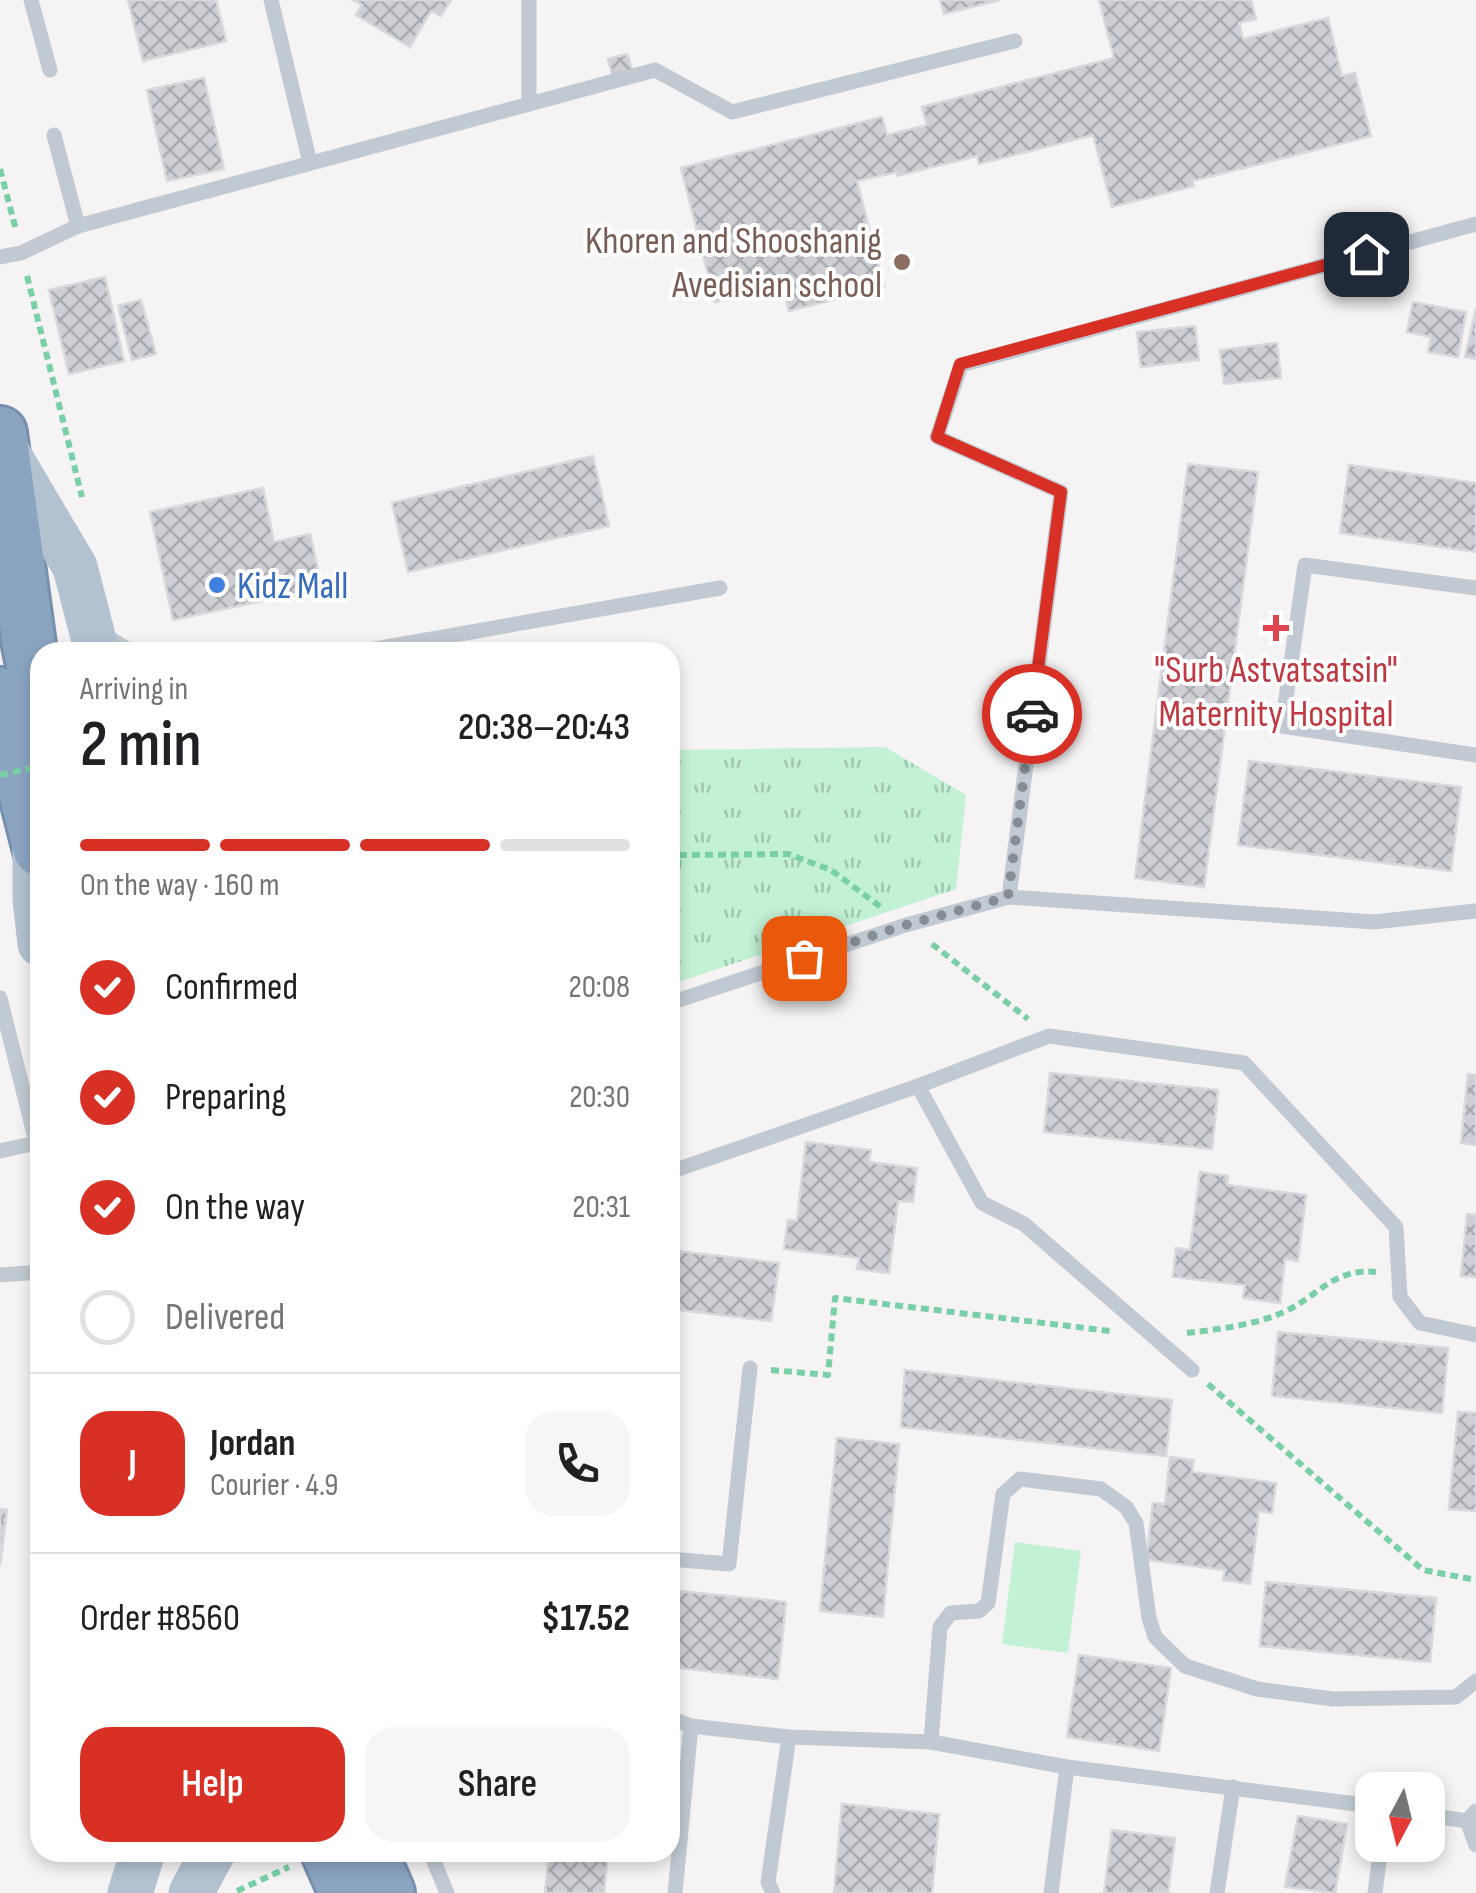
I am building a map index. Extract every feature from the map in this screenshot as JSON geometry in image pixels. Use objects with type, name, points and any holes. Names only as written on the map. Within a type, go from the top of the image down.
[{"type":"highway","points":[[1,439],[30,650]]},
{"type":"highway","points":[[0,694],[30,810]]},
{"type":"highway","points":[[307,1862],[346,1893]]},
{"type":"highway","points":[[374,1862],[388,1893]]},
{"type":"main road","points":[[1,439],[75,566],[94,640]]},
{"type":"main road","points":[[130,1893],[139,1862]]},
{"type":"main road","points":[[191,1893],[207,1862]]},
{"type":"lane","points":[[32,0],[50,70]]},
{"type":"lane","points":[[270,0],[310,163]]},
{"type":"lane","points":[[529,104],[530,0]]},
{"type":"lane","points":[[0,258],[22,253],[78,226],[655,70],[732,112],[1015,41]]},
{"type":"lane","points":[[54,135],[78,226]]},
{"type":"lane","points":[[1008,897],[1061,492],[937,437],[960,364],[1476,224]]},
{"type":"lane","points":[[1476,588],[1304,565],[1282,726],[1476,755]]},
{"type":"lane","points":[[415,642],[720,588]]},
{"type":"lane","points":[[680,1000],[906,925],[1008,897],[1374,922],[1476,910]]},
{"type":"lane","points":[[0,998],[30,1118]]},
{"type":"lane","points":[[680,1169],[1048,1036],[1244,1062],[1396,1227],[1400,1298],[1420,1323],[1476,1334]]},
{"type":"lane","points":[[918,1086],[982,1202],[1024,1224],[1192,1370]]},
{"type":"lane","points":[[0,1151],[30,1150]]},
{"type":"lane","points":[[0,1275],[30,1273]]},
{"type":"lane","points":[[680,1560],[729,1564],[750,1368]]},
{"type":"lane","points":[[931,1742],[940,1627],[951,1612],[979,1611],[988,1604],[1003,1494],[1020,1479],[1101,1489],[1126,1507],[1136,1523],[1155,1637],[1184,1666],[1257,1690],[1334,1699],[1456,1697],[1476,1681]]},
{"type":"lane","points":[[680,1722],[789,1737],[931,1742],[1068,1768],[1355,1804]]},
{"type":"lane","points":[[680,1841],[691,1726]]},
{"type":"lane","points":[[774,1893],[768,1882],[789,1737]]},
{"type":"lane","points":[[1051,1893],[1068,1768]]},
{"type":"lane","points":[[1217,1893],[1233,1787]]},
{"type":"lane","points":[[1445,1815],[1471,1816],[1476,1845]]},
{"type":"lane","points":[[434,1862],[447,1893]]},
{"type":"lane","points":[[675,1893],[678,1862]]},
{"type":"lane","points":[[1376,1893],[1379,1862]]},
{"type":"path","points":[[0,169],[86,513]]},
{"type":"path","points":[[0,774],[30,768]]},
{"type":"path","points":[[680,854],[788,854],[831,870],[1048,1036]]},
{"type":"path","points":[[1206,1331],[1250,1323],[1288,1310],[1322,1284],[1359,1270],[1398,1274]]},
{"type":"path","points":[[750,1368],[828,1376],[834,1298],[1152,1336]]},
{"type":"path","points":[[1192,1370],[1423,1570],[1476,1580]]},
{"type":"path","points":[[232,1893],[304,1862]]},
{"type":"green space","points":[[885,747],[966,795],[956,889],[680,982],[680,750]]},
{"type":"green space","points":[[1015,1542],[1081,1551],[1068,1653],[1002,1644]]},
{"type":"building","points":[[128,0],[216,0],[226,41],[143,61]]},
{"type":"building","points":[[353,0],[451,0],[441,16],[431,11],[410,47],[356,15],[362,5]]},
{"type":"building","points":[[940,0],[1000,0],[944,14]]},
{"type":"building","points":[[1099,0],[1251,0],[1256,19],[1239,23],[1243,39],[1328,18],[1342,76],[1355,73],[1371,136],[1192,181],[1194,186],[1112,207],[1093,135],[979,164],[977,156],[897,176],[897,172],[857,181],[884,287],[789,311],[782,285],[715,302],[681,168],[882,117],[887,135],[927,125],[922,107],[1114,58]]},
{"type":"building","points":[[627,54],[633,72],[613,78],[608,59]]},
{"type":"building","points":[[204,78],[224,169],[167,181],[147,90]]},
{"type":"building","points":[[105,277],[124,361],[69,374],[49,290]]},
{"type":"building","points":[[141,300],[156,354],[132,360],[118,306]]},
{"type":"building","points":[[1413,302],[1466,312],[1458,357],[1428,352],[1431,337],[1407,332]]},
{"type":"building","points":[[1476,309],[1476,359],[1465,357]]},
{"type":"building","points":[[1195,326],[1199,360],[1141,367],[1137,332]]},
{"type":"building","points":[[1277,343],[1281,378],[1224,384],[1220,350]]},
{"type":"building","points":[[593,456],[609,526],[408,572],[392,503]]},
{"type":"building","points":[[1188,464],[1258,472],[1204,887],[1135,878]]},
{"type":"building","points":[[1349,465],[1476,483],[1476,552],[1340,533]]},
{"type":"building","points":[[263,488],[274,542],[310,534],[322,588],[173,620],[150,512]]},
{"type":"building","points":[[1249,761],[1461,787],[1451,871],[1238,845]]},
{"type":"building","points":[[1050,1073],[1218,1090],[1212,1149],[1044,1132]]},
{"type":"building","points":[[1468,1074],[1476,1075],[1476,1145],[1461,1143]]},
{"type":"building","points":[[806,1142],[871,1150],[869,1162],[917,1168],[913,1202],[898,1201],[889,1273],[857,1269],[859,1258],[784,1249],[788,1220],[797,1221]]},
{"type":"building","points":[[1200,1172],[1228,1176],[1227,1185],[1306,1195],[1298,1261],[1285,1259],[1280,1303],[1243,1298],[1245,1285],[1173,1277],[1176,1248],[1190,1250]]},
{"type":"building","points":[[1467,1214],[1476,1215],[1476,1277],[1461,1276]]},
{"type":"building","points":[[680,1251],[779,1263],[771,1321],[680,1310]]},
{"type":"building","points":[[1278,1332],[1448,1348],[1442,1413],[1272,1396]]},
{"type":"building","points":[[905,1370],[1172,1400],[1166,1456],[901,1427]]},
{"type":"building","points":[[1458,1412],[1476,1413],[1476,1511],[1449,1509]]},
{"type":"building","points":[[837,1438],[899,1444],[883,1617],[820,1611]]},
{"type":"building","points":[[1170,1457],[1194,1460],[1192,1472],[1276,1483],[1272,1513],[1259,1511],[1250,1584],[1223,1580],[1225,1570],[1146,1560],[1153,1503],[1165,1504]]},
{"type":"building","points":[[0,1509],[7,1510],[0,1566]]},
{"type":"building","points":[[1266,1582],[1436,1598],[1430,1662],[1260,1646]]},
{"type":"building","points":[[680,1591],[786,1602],[778,1679],[680,1668]]},
{"type":"building","points":[[1079,1655],[1171,1668],[1159,1751],[1067,1737]]},
{"type":"building","points":[[842,1804],[939,1814],[932,1893],[834,1893]]},
{"type":"building","points":[[1298,1816],[1347,1824],[1335,1893],[1285,1887]]},
{"type":"building","points":[[1112,1830],[1175,1838],[1168,1893],[1104,1893]]},
{"type":"building","points":[[548,1862],[607,1862],[604,1893],[545,1893]]},
{"type":"way so far","points":[[804,958],[1008,897],[1032,714]]},
{"type":"place","name":"Khoren and Shooshanig Avedisian school","points":[[902,262]]},
{"type":"place","name":"Kidz Mall","points":[[217,585]]},
{"type":"place","name":"\"Surb Astvatsatsin\" Maternity Hospital","points":[[1276,628]]},
{"type":"route","points":[[1032,714],[1061,492],[937,437],[960,364],[1366,254]]}]
